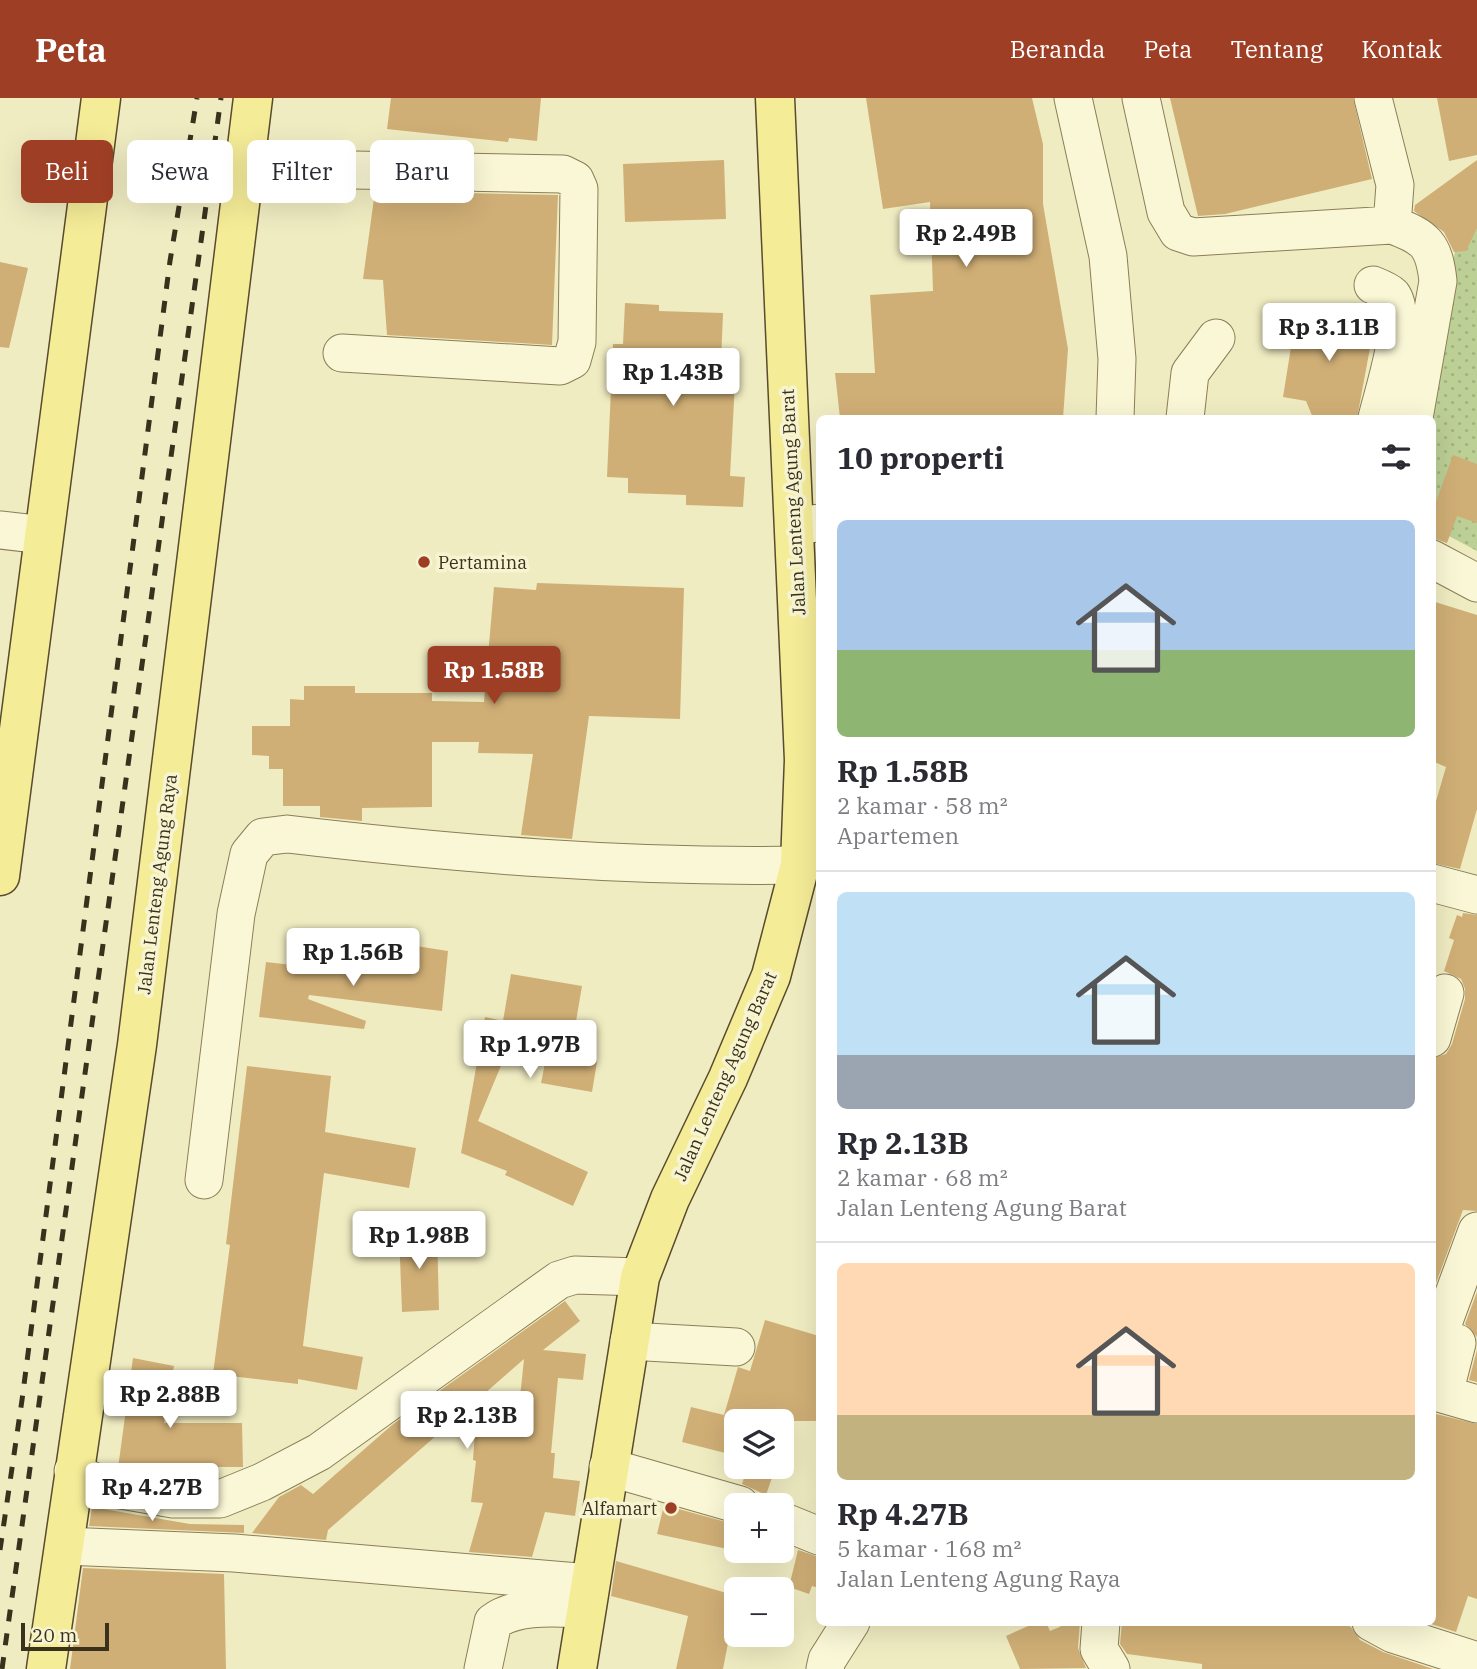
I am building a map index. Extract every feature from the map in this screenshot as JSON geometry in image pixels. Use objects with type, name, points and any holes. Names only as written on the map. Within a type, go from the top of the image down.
[{"type":"main road","points":[[1,865],[101,98]]},
{"type":"main road","name":"Jalan Lenteng Agung Raya","points":[[46,1669],[136,1045],[253,98]]},
{"type":"main road","name":"Jalan Lenteng Agung Barat","points":[[578,1669],[640,1277],[670,1199],[728,1078],[771,976],[800,865],[811,809],[806,525],[775,98]]},
{"type":"street","points":[[1073,98],[1108,256],[1117,359],[1115,415]]},
{"type":"street","points":[[1141,98],[1166,212],[1178,232],[1194,237],[1392,225],[1415,233],[1427,243],[1436,263],[1438,281],[1415,415]]},
{"type":"street","points":[[1373,98],[1395,185],[1392,225]]},
{"type":"street","points":[[342,353],[559,366],[572,360],[577,342],[579,189],[575,180],[564,174],[356,170]]},
{"type":"street","points":[[1373,285],[1392,295],[1398,312],[1398,328],[1378,415]]},
{"type":"street","points":[[1185,415],[1190,373],[1216,338]]},
{"type":"street","points":[[0,530],[44,535]]},
{"type":"street","points":[[1436,561],[1477,583]]},
{"type":"street","points":[[204,1180],[236,914],[249,854],[263,837],[287,834],[528,858],[733,866],[800,865]]},
{"type":"street","points":[[1436,884],[1477,895]]},
{"type":"street","points":[[1451,1396],[1457,1343],[1438,1337],[1477,1231]]},
{"type":"street","points":[[73,1471],[104,1487],[117,1490],[173,1499],[220,1499],[262,1482],[319,1452],[542,1289],[559,1280],[575,1275],[640,1277]]},
{"type":"street","points":[[629,1340],[736,1347]]},
{"type":"street","points":[[608,1467],[724,1500]]},
{"type":"street","points":[[64,1546],[234,1553],[588,1596]]},
{"type":"street","points":[[483,1669],[493,1622],[502,1615],[551,1607],[588,1596]]},
{"type":"street","points":[[825,1669],[849,1626]]},
{"type":"street","points":[[1101,1626],[1099,1649],[1111,1669]]},
{"type":"street","points":[[1378,1626],[1393,1634],[1477,1661]]},
{"type":"green space","points":[[1477,216],[1477,551],[1436,529],[1436,415],[1427,415],[1457,240]]},
{"type":"building","points":[[391,98],[541,98],[537,141],[509,138],[508,142],[387,129]]},
{"type":"building","points":[[866,98],[1032,98],[1043,144],[1043,204],[1068,349],[1063,415],[840,415],[835,373],[875,373],[870,295],[933,291],[930,202],[883,209]]},
{"type":"building","points":[[1170,98],[1353,98],[1372,179],[1225,214],[1198,216]]},
{"type":"building","points":[[1437,98],[1477,98],[1477,155],[1449,161]]},
{"type":"building","points":[[724,160],[726,219],[625,222],[623,164]]},
{"type":"building","points":[[1477,160],[1477,228],[1466,251],[1454,252],[1444,232],[1414,211],[1415,205]]},
{"type":"building","points":[[474,193],[558,195],[552,345],[387,335],[383,280],[363,279],[373,203],[474,203]]},
{"type":"building","points":[[0,262],[28,268],[9,348],[0,347]]},
{"type":"building","points":[[625,303],[659,305],[659,311],[723,313],[721,363],[736,364],[730,476],[745,477],[743,507],[686,505],[686,495],[628,493],[628,478],[607,477],[613,344],[623,344]]},
{"type":"building","points":[[1297,310],[1375,321],[1358,415],[1312,415],[1306,401],[1283,397]]},
{"type":"building","points":[[1453,455],[1477,464],[1477,523],[1457,516],[1447,543],[1436,539],[1436,502]]},
{"type":"building","points":[[537,583],[684,588],[680,719],[589,716],[572,839],[521,835],[533,754],[478,753],[479,742],[432,742],[432,807],[362,808],[362,821],[320,817],[320,806],[283,806],[283,769],[269,769],[269,756],[252,755],[252,726],[290,726],[290,699],[304,700],[304,686],[355,686],[355,693],[432,693],[432,701],[484,702],[494,587],[536,590]]},
{"type":"building","points":[[1436,602],[1477,615],[1477,809],[1460,869],[1436,864],[1436,801],[1446,767],[1436,763]]},
{"type":"building","points":[[1463,913],[1477,915],[1477,1211],[1463,1210],[1436,1283],[1436,1057],[1446,1054],[1452,1044],[1465,999],[1461,979],[1444,971],[1454,940],[1449,938],[1457,915],[1462,917]]},
{"type":"building","points":[[416,946],[448,951],[442,1011],[309,995],[308,999],[366,1021],[364,1029],[259,1017],[266,962],[343,971],[344,964],[362,966],[362,961],[413,967]]},
{"type":"building","points":[[511,974],[582,986],[570,1057],[597,1062],[592,1092],[541,1083],[545,1063],[505,1056],[478,1121],[588,1172],[573,1206],[505,1175],[507,1171],[461,1153],[485,1017],[503,1021]]},
{"type":"building","points":[[247,1066],[331,1076],[325,1132],[416,1148],[409,1188],[324,1173],[303,1346],[363,1357],[357,1390],[298,1379],[298,1384],[213,1374],[230,1245],[226,1244]]},
{"type":"building","points":[[437,1230],[439,1310],[402,1312],[399,1232]]},
{"type":"building","points":[[1477,1292],[1477,1337],[1465,1324]]},
{"type":"building","points":[[565,1301],[580,1321],[543,1350],[586,1354],[583,1380],[558,1378],[551,1453],[555,1453],[553,1478],[580,1481],[575,1516],[545,1512],[532,1557],[469,1552],[483,1503],[471,1502],[476,1461],[473,1460],[475,1432],[516,1436],[524,1359],[328,1530],[326,1540],[252,1533],[279,1497],[301,1485],[313,1494],[392,1425]]},
{"type":"building","points":[[765,1320],[816,1335],[816,1421],[794,1421],[794,1409],[726,1409],[738,1367],[750,1371]]},
{"type":"building","points":[[1477,1350],[1477,1382],[1469,1380]]},
{"type":"building","points":[[133,1358],[174,1366],[164,1423],[242,1423],[243,1467],[173,1467],[173,1478],[118,1468]]},
{"type":"building","points":[[691,1407],[724,1415],[724,1453],[682,1442]]},
{"type":"building","points":[[1436,1414],[1477,1424],[1477,1599],[1468,1596],[1456,1632],[1436,1626]]},
{"type":"building","points":[[744,1479],[772,1479],[767,1493],[742,1484]]},
{"type":"building","points":[[664,1505],[724,1521],[724,1548],[657,1534]]},
{"type":"building","points":[[92,1507],[190,1524],[244,1525],[244,1533],[89,1526]]},
{"type":"building","points":[[798,1550],[816,1556],[816,1587],[812,1586],[809,1594],[794,1589],[794,1577],[791,1577]]},
{"type":"building","points":[[616,1561],[724,1592],[724,1647],[727,1647],[723,1669],[676,1669],[688,1616],[611,1596]]},
{"type":"building","points":[[83,1568],[224,1574],[226,1669],[70,1669]]},
{"type":"building","points":[[1028,1626],[1048,1626],[1050,1631],[1062,1626],[1080,1626],[1078,1648],[1086,1668],[1020,1669],[1006,1636]]},
{"type":"building","points":[[1122,1626],[1349,1626],[1360,1640],[1383,1652],[1433,1669],[1202,1669],[1202,1664],[1127,1654],[1120,1644]]},
{"type":"railway","points":[[0,1550],[22,1400],[170,261],[197,98]]},
{"type":"railway","points":[[2,1669],[221,98]]},
{"type":"place","name":"Pertamina","points":[[424,562]]},
{"type":"place","name":"Alfamart","points":[[671,1508]]}]
